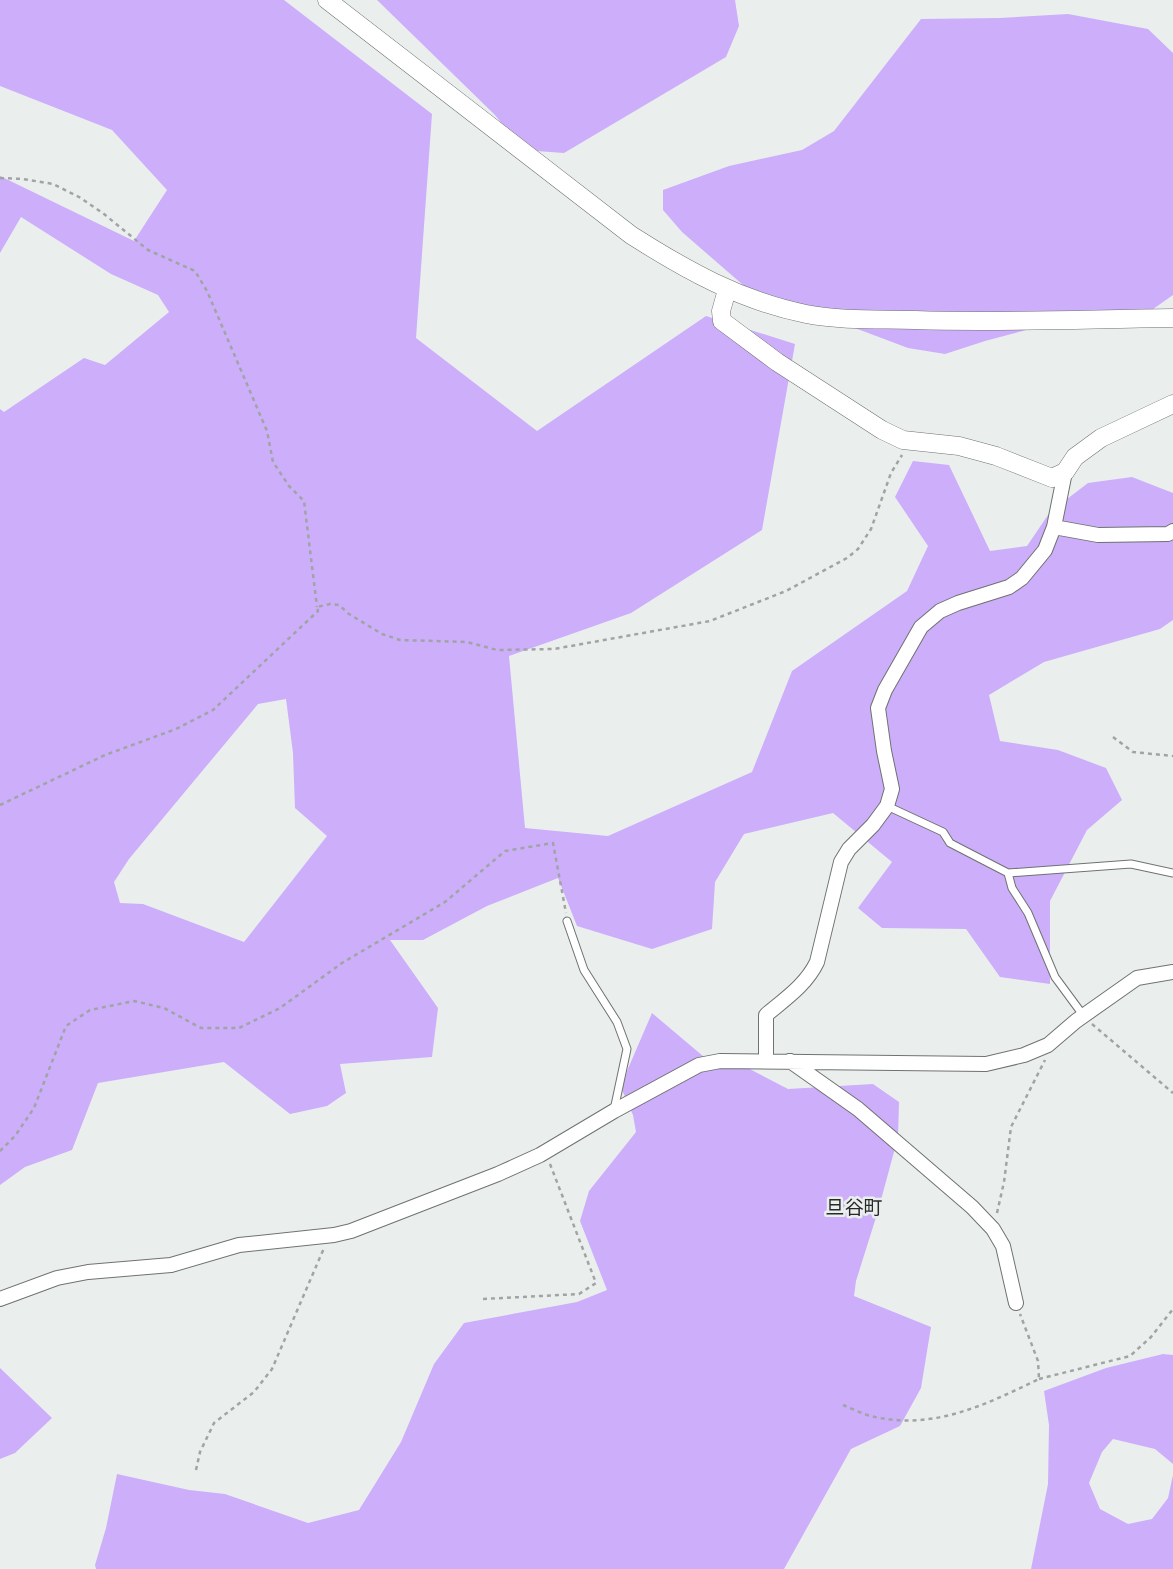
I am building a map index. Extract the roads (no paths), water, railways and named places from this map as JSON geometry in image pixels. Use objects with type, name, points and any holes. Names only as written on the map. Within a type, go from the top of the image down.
[{"type":"street","points":[[326,0],[631,235],[676,264],[727,290],[806,314],[848,319],[945,321],[1173,318]]},
{"type":"street","points":[[727,290],[721,311],[722,321],[777,362],[882,430],[902,440],[959,446],[996,456],[1052,478],[1065,472]]},
{"type":"street","points":[[766,1061],[766,1015],[804,983],[811,974],[817,962],[841,862],[849,849],[873,825],[887,806],[892,789],[878,708],[885,690],[920,627],[940,611],[958,603],[1009,587],[1022,578],[1045,550],[1054,527],[1065,472],[1075,457],[1101,438],[1173,404]]},
{"type":"street","points":[[1054,527],[1098,535],[1168,534],[1173,532]]},
{"type":"street","points":[[0,1300],[57,1278],[88,1272],[171,1265],[239,1245],[329,1236],[351,1231],[461,1190],[498,1174],[545,1151],[699,1065],[720,1061],[986,1064],[1024,1055],[1048,1045],[1083,1016],[1137,978],[1173,972]]},
{"type":"street","points":[[790,1061],[858,1109],[965,1201],[993,1229],[1003,1246],[1016,1303]]},
{"type":"lane","points":[[887,806],[943,832],[950,843],[1008,873],[1130,864],[1173,873]]},
{"type":"lane","points":[[1008,873],[1012,888],[1028,913],[1055,977],[1083,1016]]},
{"type":"lane","points":[[567,922],[584,970],[617,1022],[627,1049],[614,1111]]},
{"type":"district","name":"旦谷町","points":[[854,1206]]}]
